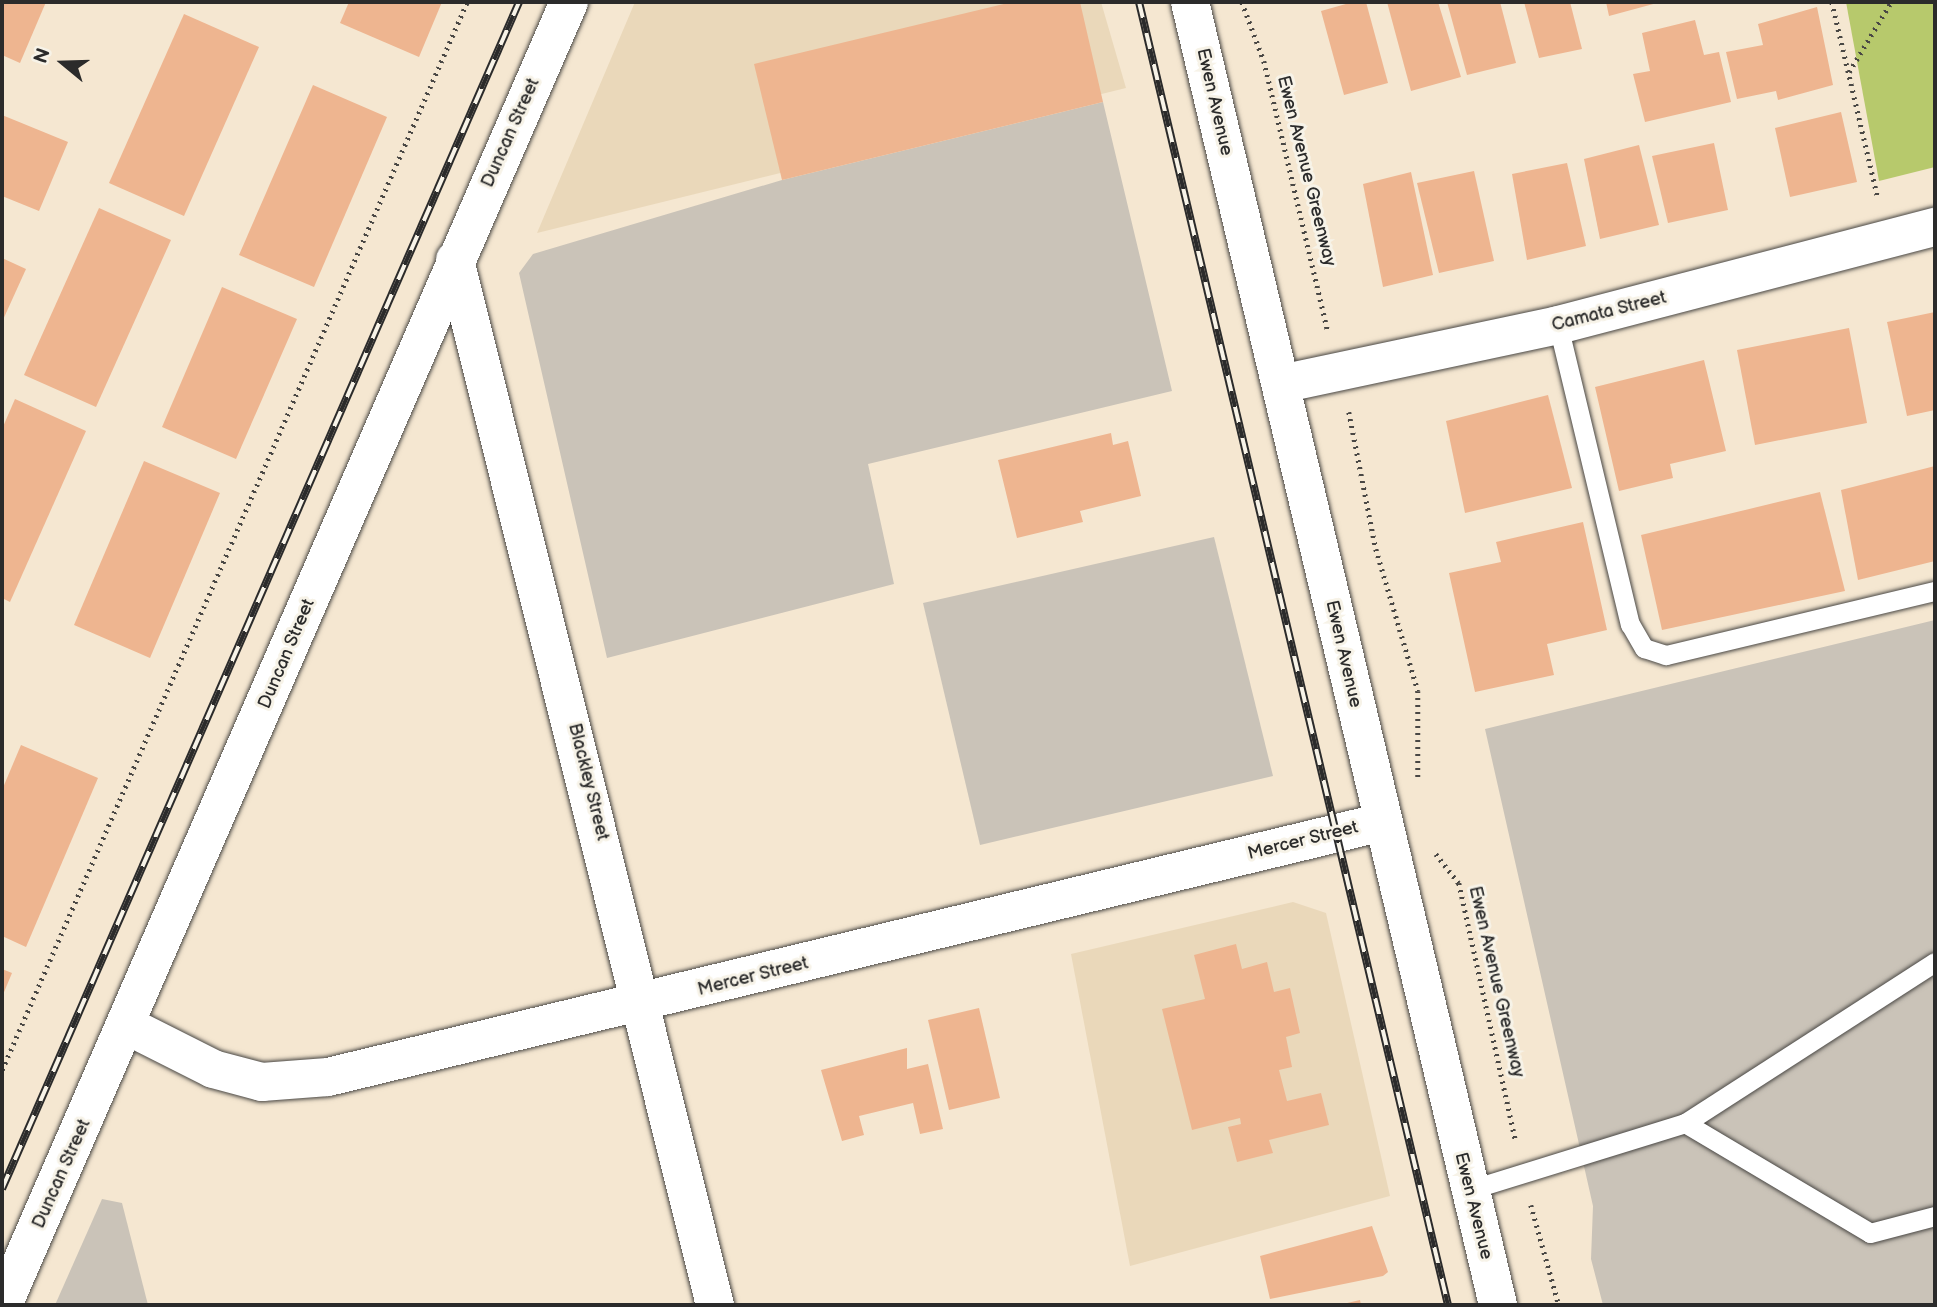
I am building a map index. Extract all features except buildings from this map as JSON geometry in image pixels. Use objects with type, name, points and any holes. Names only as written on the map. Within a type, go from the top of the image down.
[{"type":"street","name":"Duncan Street","points":[[3,1305],[128,1026],[569,2]]},
{"type":"street","name":"Ewen Avenue","points":[[1191,2],[1498,1305]]},
{"type":"street","name":"Camata Street","points":[[1280,384],[1558,325],[1935,227]]},
{"type":"street","name":"Blackley Street","points":[[456,260],[644,1004],[715,1305]]},
{"type":"street","name":"Mercer Street","points":[[128,1026],[213,1069],[262,1082],[328,1077],[644,1004],[1383,822]]},
{"type":"lane","points":[[1558,325],[1630,624],[1644,648],[1666,655],[1935,591]]},
{"type":"lane","points":[[1469,1189],[1685,1123],[1935,962]]},
{"type":"lane","points":[[1685,1123],[1870,1233],[1935,1216]]},
{"type":"path","points":[[2,1070],[467,2]]},
{"type":"path","name":"Ewen Avenue Greenway","points":[[1242,2],[1264,61],[1330,342]]},
{"type":"path","points":[[1832,2],[1879,199]]},
{"type":"path","points":[[1849,73],[1891,2]]},
{"type":"path","points":[[1347,406],[1376,549],[1418,691],[1417,794]]},
{"type":"path","name":"Ewen Avenue Greenway","points":[[1432,846],[1459,883],[1514,1134]]},
{"type":"path","points":[[1533,1214],[1559,1305]]},
{"type":"shaded area","points":[[635,2],[1101,2],[1126,88],[537,233]]},
{"type":"shaded area","points":[[1103,102],[1172,391],[868,464],[894,584],[607,658],[519,273],[533,254],[782,180]]},
{"type":"shaded area","points":[[1214,537],[1273,776],[980,845],[923,603]]},
{"type":"shaded area","points":[[1935,620],[1935,1305],[1603,1305],[1591,1259],[1593,1206],[1485,729]]},
{"type":"shaded area","points":[[1293,902],[1326,913],[1390,1196],[1130,1266],[1071,954]]},
{"type":"shaded area","points":[[102,1199],[122,1203],[148,1305],[55,1305]]},
{"type":"green space","points":[[1846,2],[1935,2],[1935,167],[1879,181]]},
{"type":"railway","points":[[2,1189],[519,2]]},
{"type":"railway","points":[[1139,2],[1448,1305]]}]
